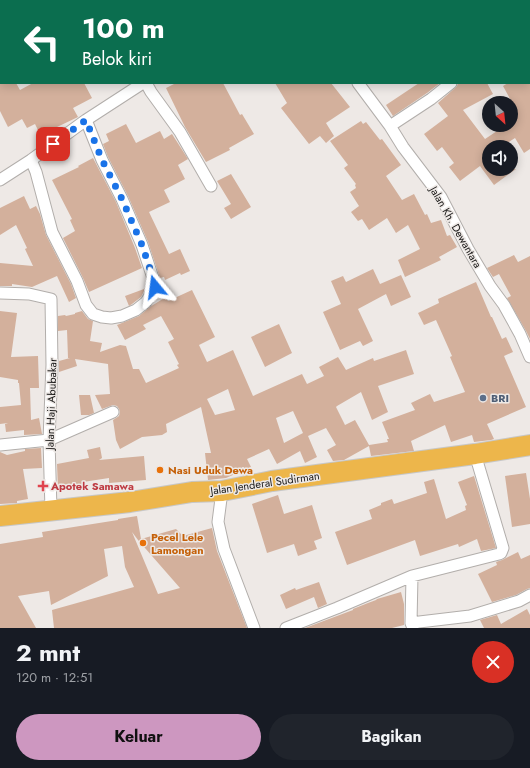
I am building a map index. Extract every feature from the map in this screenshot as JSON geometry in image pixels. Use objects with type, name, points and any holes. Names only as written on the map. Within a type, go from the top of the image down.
[{"type":"highway","name":"Jalan Jenderal Sudirman","points":[[0,516],[130,502],[192,492],[222,491],[272,481],[475,454],[530,445]]},
{"type":"street","points":[[0,180],[31,160],[86,120],[141,84]]},
{"type":"street","points":[[147,84],[180,132],[211,186]]},
{"type":"street","name":"Jalan Kh. Dewantara","points":[[359,84],[440,197],[468,249],[490,286],[504,305],[520,334],[530,357]]},
{"type":"street","points":[[390,126],[450,84]]},
{"type":"street","points":[[31,160],[36,172],[52,232],[77,281],[86,305],[93,314],[111,318],[122,316],[136,310],[146,302],[155,284],[142,245],[122,199],[102,160],[86,120]]},
{"type":"street","name":"Jalan Haji Abubakar","points":[[0,293],[29,294],[51,299],[52,366],[49,440],[51,510]]},
{"type":"street","points":[[0,445],[49,440],[113,412]]},
{"type":"street","points":[[286,628],[412,576],[501,553],[503,548],[475,454]]},
{"type":"street","points":[[222,491],[218,522],[224,549],[254,628]]},
{"type":"street","points":[[412,576],[412,626],[470,616],[519,601],[530,596]]},
{"type":"building","points":[[0,84],[17,84],[20,90],[31,84],[85,84],[92,98],[73,108],[78,117],[57,127],[58,129],[42,138],[35,124],[27,128],[22,119],[8,127],[0,111]]},
{"type":"building","points":[[174,84],[224,84],[240,115],[242,114],[254,134],[229,148],[230,150],[206,162],[185,127],[166,88]]},
{"type":"building","points":[[276,84],[332,84],[350,107],[326,123],[334,136],[326,143],[320,136],[309,144],[281,108],[287,103]]},
{"type":"building","points":[[418,84],[439,84],[393,116],[386,105]]},
{"type":"building","points":[[458,84],[488,84],[493,94],[489,96],[482,96],[482,100],[463,110],[485,139],[496,132],[518,132],[518,96],[508,96],[503,86],[506,84],[530,84],[530,149],[524,153],[518,143],[518,140],[515,138],[512,140],[482,140],[482,169],[480,166],[460,181],[449,167],[454,163],[442,147],[437,151],[424,134],[448,116],[438,103]]},
{"type":"building","points":[[361,121],[363,124],[366,122],[380,140],[382,139],[401,165],[386,176],[402,200],[414,194],[431,223],[441,220],[447,236],[450,235],[457,247],[439,257],[441,260],[405,277],[398,260],[420,249],[408,225],[396,233],[387,218],[369,230],[362,219],[358,221],[351,212],[359,206],[350,192],[356,188],[356,184],[344,168],[348,165],[330,141]]},
{"type":"building","points":[[126,124],[136,143],[160,131],[164,139],[172,134],[188,159],[178,165],[185,179],[164,190],[170,202],[149,212],[169,254],[180,249],[190,271],[181,275],[180,273],[165,280],[164,277],[160,278],[148,242],[103,144],[109,141],[106,134]]},
{"type":"building","points":[[93,158],[116,202],[142,268],[89,292],[63,238],[75,231],[70,220],[72,219],[52,180],[79,167],[78,166]]},
{"type":"building","points":[[231,174],[251,207],[231,219],[224,208],[231,204],[217,181]]},
{"type":"building","points":[[487,176],[506,176],[494,185]]},
{"type":"building","points":[[24,196],[30,209],[36,206],[46,235],[71,284],[76,298],[69,302],[57,276],[32,287],[12,284],[12,286],[0,286],[0,263],[33,266],[25,249],[27,248],[16,225],[0,235],[0,208]]},
{"type":"building","points":[[514,255],[518,262],[530,256],[530,339],[507,298],[511,296],[499,274],[493,277],[487,268]]},
{"type":"building","points":[[373,269],[380,284],[401,275],[411,297],[391,306],[386,294],[358,309],[373,341],[363,346],[360,341],[340,350],[323,312],[341,304],[331,281],[343,276],[346,282]]},
{"type":"building","points":[[476,282],[502,339],[506,337],[513,352],[504,356],[526,407],[487,424],[494,439],[474,442],[472,435],[451,442],[445,425],[411,441],[414,451],[371,456],[369,446],[344,460],[333,461],[327,450],[336,445],[326,428],[308,436],[317,457],[305,463],[300,451],[277,464],[269,449],[247,459],[251,467],[226,478],[208,480],[205,453],[211,453],[201,407],[166,424],[167,432],[162,435],[142,437],[120,449],[116,440],[113,420],[119,416],[119,409],[117,406],[113,405],[102,409],[95,395],[110,394],[108,364],[75,359],[77,366],[59,372],[59,361],[70,358],[68,358],[67,330],[58,331],[58,316],[66,316],[82,311],[88,319],[93,321],[90,341],[102,343],[100,352],[120,345],[126,346],[133,369],[139,369],[146,383],[179,368],[177,365],[179,364],[168,342],[174,339],[161,316],[143,325],[146,329],[125,340],[117,325],[139,316],[166,297],[168,301],[192,290],[215,337],[199,345],[207,362],[233,350],[253,396],[302,374],[307,384],[324,376],[319,367],[338,357],[346,370],[373,358],[374,361],[406,350],[414,374],[378,386],[388,412],[372,420],[361,392],[336,407],[345,425],[355,420],[369,445],[388,442],[387,439],[389,439],[382,422],[415,410],[411,403],[430,394],[434,402],[465,392],[450,357],[452,356],[436,320],[424,325],[418,313],[439,303],[438,299]],"holes":[[[228,389],[235,410],[215,415],[207,399]],[[293,411],[303,433],[284,443],[276,418]]]},
{"type":"building","points":[[144,289],[141,297],[129,306],[125,296]]},
{"type":"building","points":[[0,311],[17,313],[11,357],[38,356],[39,388],[30,388],[31,420],[39,418],[42,434],[24,435],[24,430],[6,432],[5,424],[8,423],[0,424],[0,407],[21,405],[18,380],[0,377]]},
{"type":"building","points":[[279,324],[292,353],[265,367],[251,337]]},
{"type":"building","points":[[79,395],[90,395],[94,413],[89,415],[81,415]]},
{"type":"building","points":[[100,447],[102,458],[99,460],[144,456],[146,480],[109,483],[109,478],[83,482],[83,485],[58,489],[57,464],[89,458],[87,450]]},
{"type":"building","points":[[41,448],[42,468],[23,469],[28,499],[17,501],[17,503],[0,504],[0,452],[7,455],[25,451],[25,449]]},
{"type":"building","points":[[526,473],[530,499],[530,524],[512,527],[505,476]]},
{"type":"building","points":[[474,476],[496,548],[481,551],[477,539],[459,547],[458,544],[420,556],[415,540],[347,565],[335,532],[372,519],[369,510],[381,505],[381,503],[392,499],[394,504],[427,493],[424,482],[434,479],[446,519],[466,510],[465,506],[467,505],[458,482]]},
{"type":"building","points":[[278,495],[284,514],[312,505],[322,538],[314,541],[317,549],[298,556],[294,544],[267,553],[252,504]]},
{"type":"building","points":[[137,516],[141,539],[176,529],[183,536],[212,528],[217,551],[247,628],[54,628],[52,610],[134,587],[125,567],[122,546],[104,549],[108,576],[51,605],[49,591],[18,596],[36,628],[0,628],[0,544],[43,537],[42,532]],"holes":[[[132,532],[180,588],[158,594]]]},
{"type":"building","points":[[518,552],[521,559],[530,555],[530,588],[516,595],[492,602],[478,574],[497,565],[496,562]]},
{"type":"building","points":[[319,582],[327,604],[318,608],[314,597],[286,609],[280,595],[295,588],[296,590]]},
{"type":"building","points":[[401,592],[404,604],[404,625],[392,628],[305,628],[353,610],[377,599]]},
{"type":"building","points":[[527,609],[530,615],[530,628],[484,628],[480,620],[497,615],[501,624]]},
{"type":"place","name":"BRI","points":[[483,398]]},
{"type":"place","name":"Nasi Uduk Dewa","points":[[160,470]]},
{"type":"place","name":"Apotek Samawa","points":[[43,486]]},
{"type":"place","name":"Pecel Lele Lamongan","points":[[143,543]]},
{"type":"route","points":[[53,144],[86,120],[102,160],[122,199],[142,245],[155,287]]}]
